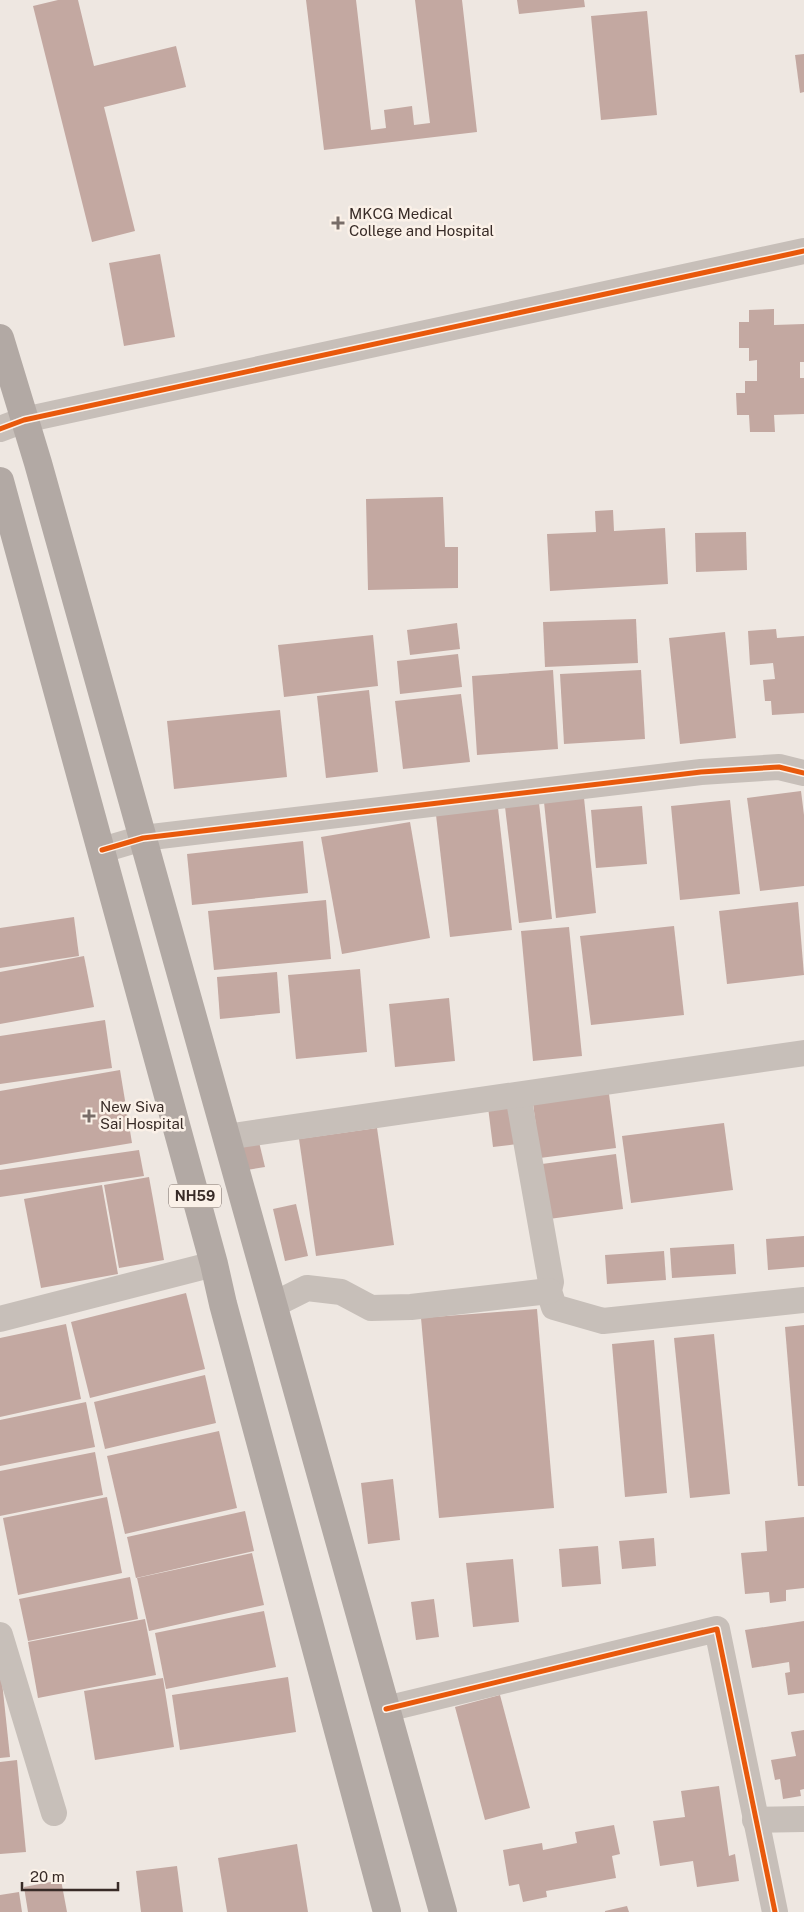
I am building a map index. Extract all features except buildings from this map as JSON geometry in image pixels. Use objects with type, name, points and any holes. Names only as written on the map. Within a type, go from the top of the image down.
[{"type":"highway","points":[[2,353],[12,424],[41,472],[443,1912]]},
{"type":"highway","name":"NH59","points":[[0,481],[102,850],[177,1135],[214,1264],[222,1304],[387,1912]]},
{"type":"street","points":[[12,424],[804,251]]},
{"type":"street","points":[[102,850],[143,838],[701,772],[780,766],[804,772]]},
{"type":"street","points":[[226,1137],[804,1053]]},
{"type":"street","points":[[518,1095],[551,1282],[549,1291],[554,1307],[602,1321],[804,1300]]},
{"type":"street","points":[[0,1319],[214,1264]]},
{"type":"street","points":[[273,1305],[307,1288],[341,1292],[371,1308],[411,1307],[549,1291]]},
{"type":"street","points":[[386,1709],[717,1629],[755,1820],[776,1912]]},
{"type":"street","points":[[0,1635],[54,1813]]},
{"type":"street","points":[[755,1820],[804,1819]]},
{"type":"cycle path","points":[[0,429],[24,420],[804,251]]},
{"type":"cycle path","points":[[102,850],[143,838],[701,772],[779,767],[804,773]]},
{"type":"cycle path","points":[[386,1709],[717,1629],[775,1912]]},
{"type":"place","name":"MKCG Medical College and Hospital","points":[[338,223]]},
{"type":"place","name":"New Siva Sai Hospital","points":[[89,1116]]}]
